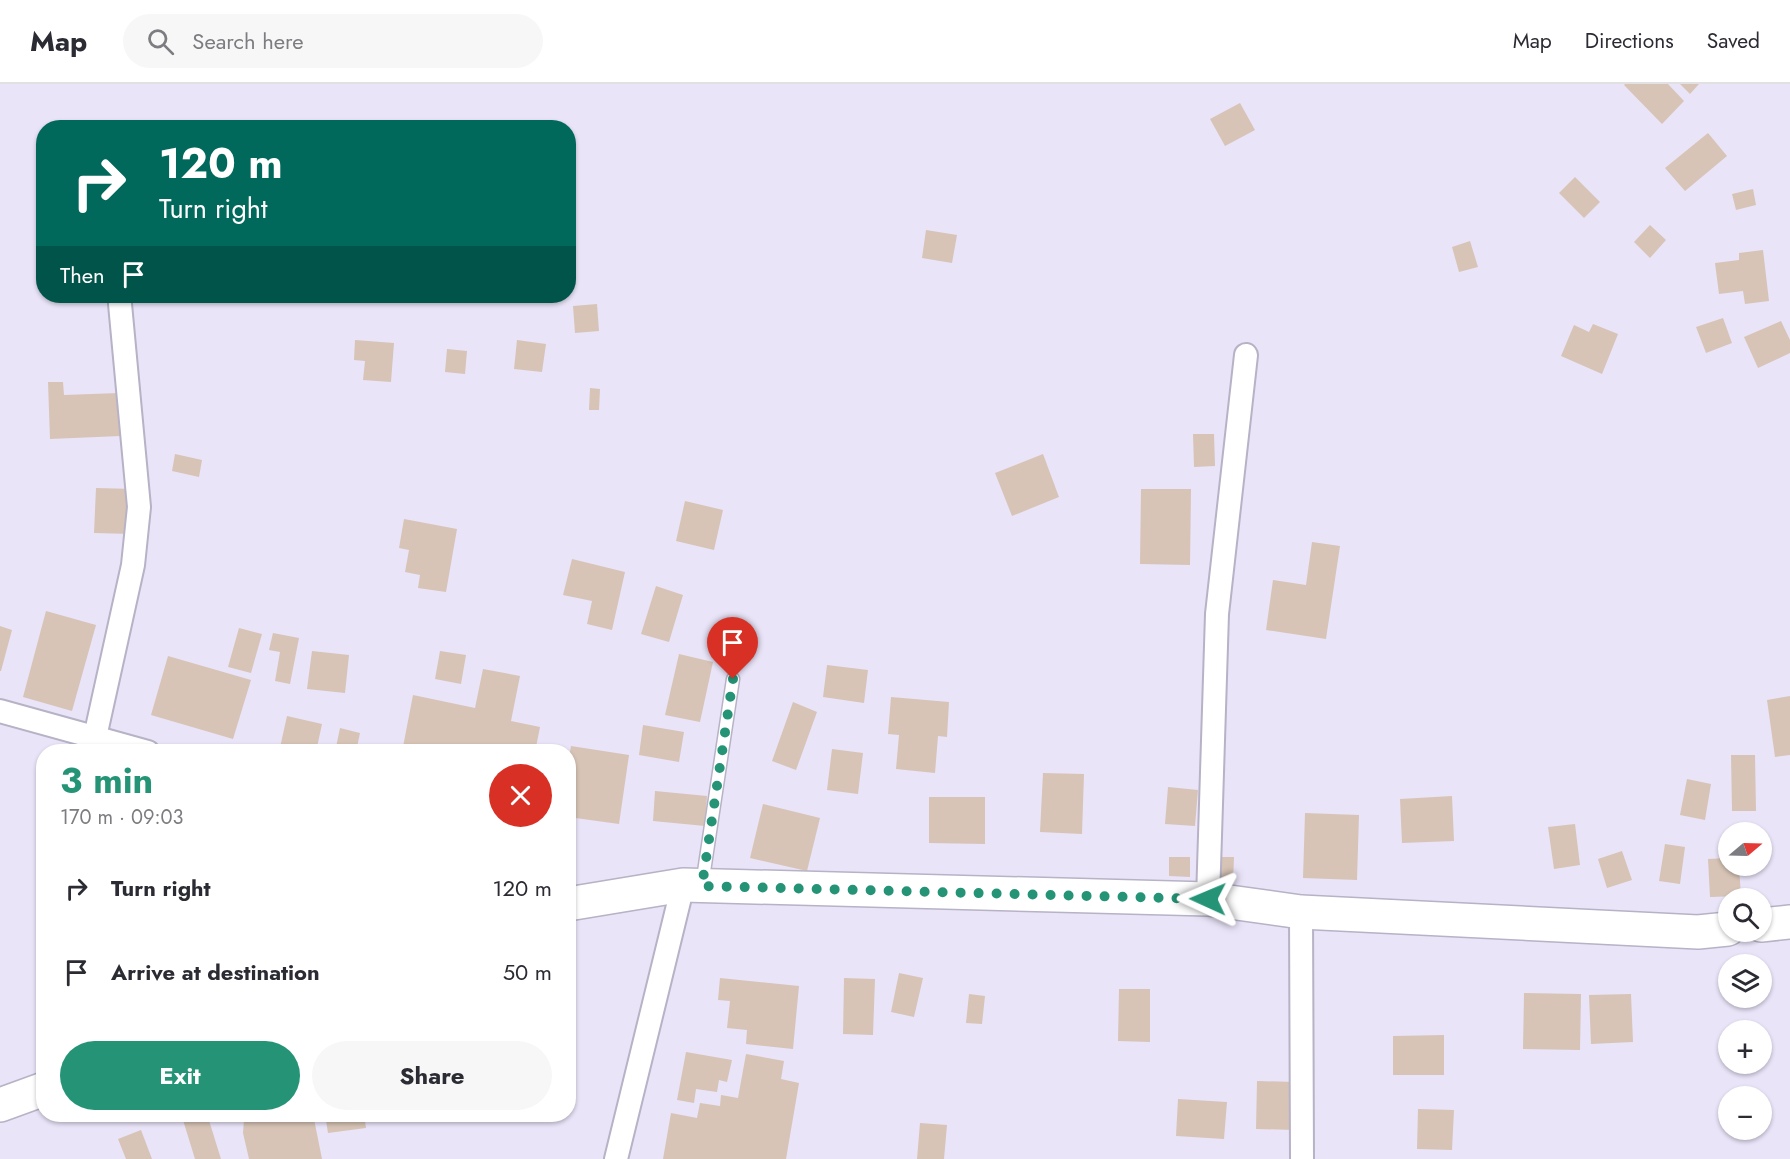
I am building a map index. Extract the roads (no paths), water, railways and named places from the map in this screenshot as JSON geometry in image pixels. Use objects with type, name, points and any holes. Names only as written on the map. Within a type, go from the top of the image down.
[{"type":"main road","points":[[576,903],[693,885],[1208,899],[1301,912],[1698,932],[1718,929]]},
{"type":"main road","points":[[1772,924],[1790,922]]},
{"type":"main road","points":[[0,1105],[36,1092]]},
{"type":"street","points":[[95,737],[133,566],[139,507],[120,304]]},
{"type":"street","points":[[1208,899],[1217,614],[1246,355]]},
{"type":"street","points":[[0,711],[120,744]]},
{"type":"street","points":[[616,1159],[693,885]]},
{"type":"street","points":[[1301,912],[1302,1159]]},
{"type":"lane","points":[[693,885],[733,679]]}]
